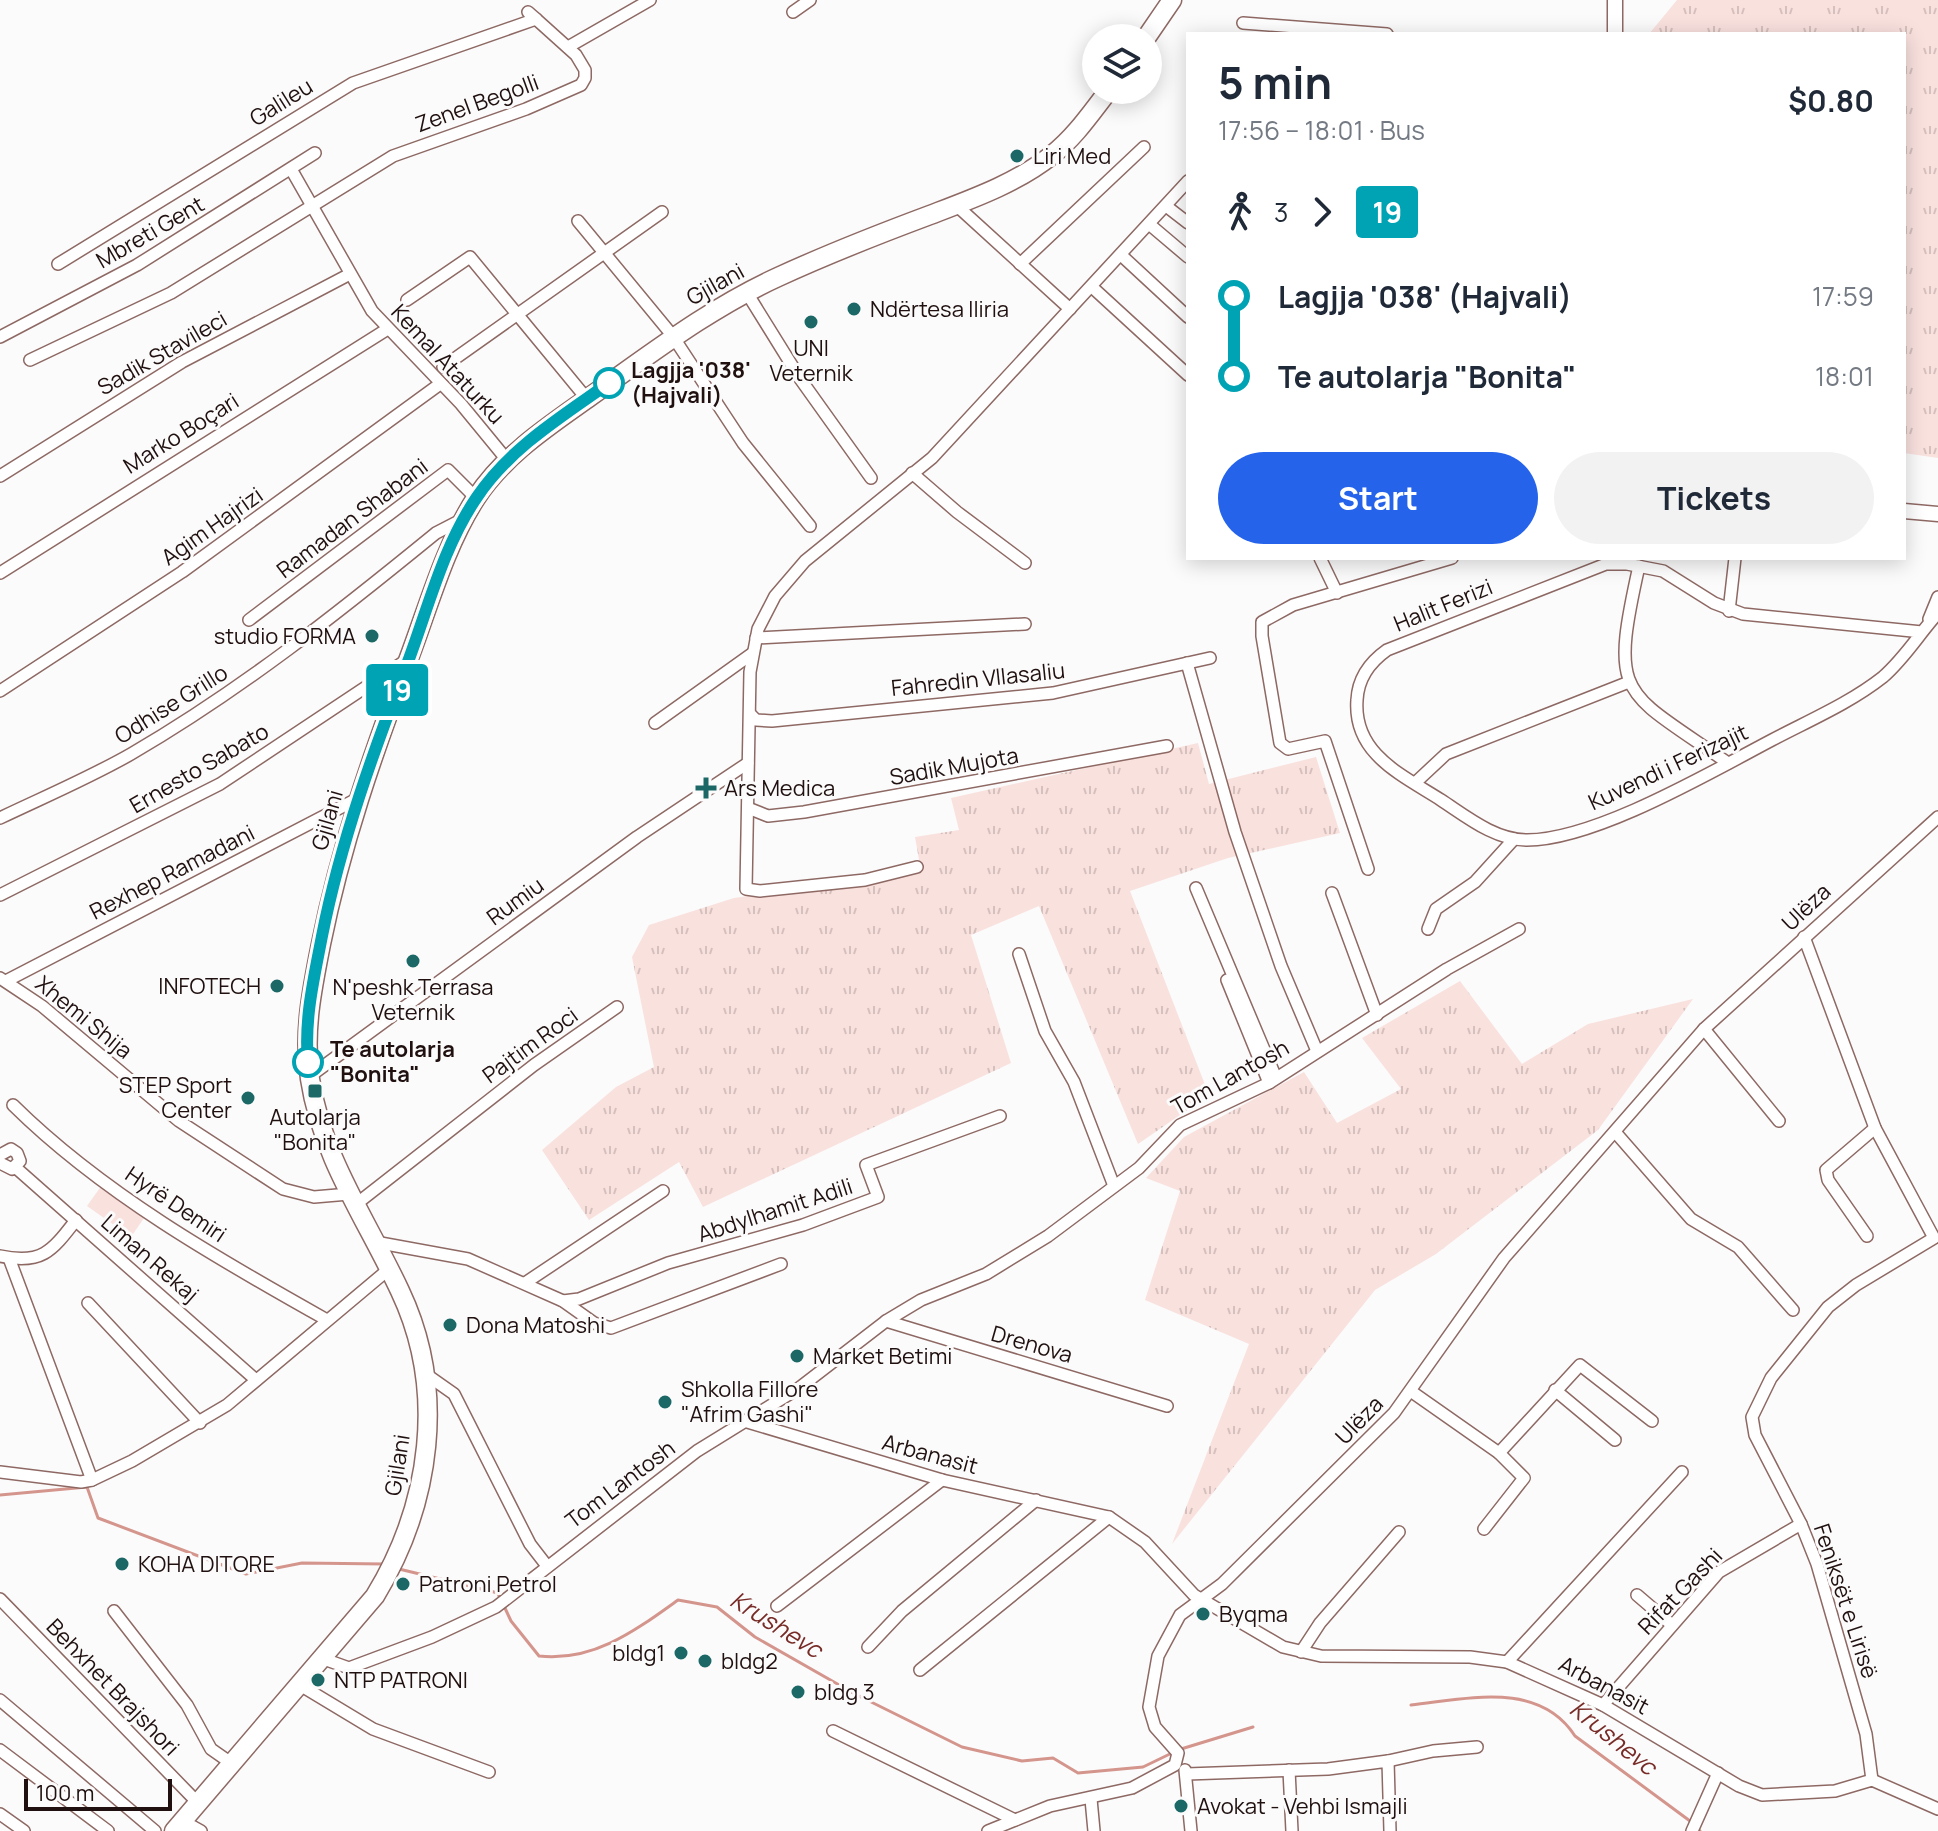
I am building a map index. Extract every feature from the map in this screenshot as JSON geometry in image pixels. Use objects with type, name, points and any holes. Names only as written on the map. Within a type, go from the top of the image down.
[{"type":"main road","points":[[1156,24],[1172,0]]},
{"type":"main road","name":"Gjilani","points":[[174,1831],[300,1685],[382,1583],[395,1559],[422,1480],[427,1375],[409,1312],[323,1135],[310,1076],[308,1022],[314,979],[357,799],[465,517],[476,498],[507,460],[672,335],[808,263],[956,205],[1022,175],[1053,155],[1098,104]]},
{"type":"street","points":[[568,47],[650,0]]},
{"type":"street","points":[[793,12],[810,0]]},
{"type":"street","points":[[1615,0],[1615,32]]},
{"type":"street","name":"Zenel Begolli","points":[[312,204],[393,156],[526,109],[581,85],[585,70],[568,47],[532,15]]},
{"type":"street","name":"Galileu","points":[[58,264],[353,83],[532,15]]},
{"type":"street","points":[[1243,23],[1361,32]]},
{"type":"street","points":[[1020,264],[1144,147]]},
{"type":"street","name":"Mbreti Gent","points":[[0,337],[137,265],[315,153]]},
{"type":"street","name":"Kemal Ataturku","points":[[291,169],[350,274],[386,330],[440,384],[507,460]]},
{"type":"street","points":[[917,867],[865,880],[760,891],[746,889],[748,763],[756,638],[775,596],[805,561],[945,444],[1186,186]]},
{"type":"street","points":[[30,360],[171,293],[312,204]]},
{"type":"street","points":[[956,205],[1070,309]]},
{"type":"street","points":[[1166,206],[1186,221]]},
{"type":"street","points":[[443,367],[662,212]]},
{"type":"street","points":[[578,221],[672,335],[743,443],[810,526]]},
{"type":"street","points":[[1149,224],[1186,255]]},
{"type":"street","points":[[1121,255],[1186,315]]},
{"type":"street","points":[[407,300],[470,257],[587,399]]},
{"type":"street","name":"Sadik Stavileci","points":[[0,476],[182,362],[350,274]]},
{"type":"street","points":[[1092,287],[1186,373]]},
{"type":"street","points":[[747,293],[801,380],[871,478]]},
{"type":"street","name":"Marko Boçari","points":[[0,573],[386,330]]},
{"type":"street","name":"Agim Hajrizi","points":[[0,691],[182,572],[355,449],[440,384]]},
{"type":"street","name":"Ramadan Shabani","points":[[249,620],[448,470],[476,498]]},
{"type":"street","points":[[912,473],[957,512],[1025,563]]},
{"type":"street","points":[[1906,511],[1938,514]]},
{"type":"street","name":"Odhise Grillo","points":[[0,818],[101,770],[180,724],[284,655],[436,533],[465,517]]},
{"type":"street","points":[[1321,560],[1337,593]]},
{"type":"street","points":[[1368,869],[1325,741],[1288,749],[1280,743],[1262,636],[1266,618],[1293,605],[1445,560]]},
{"type":"street","points":[[1729,611],[1735,560]]},
{"type":"street","name":"Halit Ferizi","points":[[1514,839],[1487,829],[1375,755],[1361,735],[1357,695],[1365,673],[1378,657],[1399,644],[1594,567],[1616,563],[1663,571],[1729,611],[1924,629]]},
{"type":"street","points":[[1639,566],[1623,646],[1629,682],[1654,714],[1728,763]]},
{"type":"street","points":[[1924,629],[1938,597]]},
{"type":"street","points":[[1924,629],[1938,613]]},
{"type":"street","points":[[756,638],[1025,624]]},
{"type":"street","name":"Kuvendi i Ferizajit","points":[[1514,839],[1537,839],[1577,831],[1659,797],[1728,763],[1869,687],[1894,667],[1924,629]]},
{"type":"street","points":[[655,723],[753,653]]},
{"type":"street","name":"Ernesto Sabato","points":[[0,895],[220,784],[409,658]]},
{"type":"street","name":"Fahredin Vllasaliu","points":[[750,714],[756,720],[772,721],[1024,697],[1210,658]]},
{"type":"street","points":[[1187,663],[1235,832],[1281,966],[1317,1051]]},
{"type":"street","points":[[1415,783],[1430,765],[1446,754],[1629,682]]},
{"type":"street","name":"Sadik Mujota","points":[[748,808],[768,816],[804,812],[1167,746]]},
{"type":"street","name":"Rumiu","points":[[310,1076],[637,837],[748,763]]},
{"type":"street","name":"Rexhep Ramadani","points":[[3,980],[357,799]]},
{"type":"street","name":"Ulëza","points":[[1187,1774],[1177,1752],[1151,1721],[1152,1683],[1168,1632],[1180,1615],[1202,1599],[1283,1524],[1412,1392],[1504,1258],[1704,1029],[1938,817]]},
{"type":"street","points":[[1428,929],[1436,909],[1475,882],[1514,839]]},
{"type":"street","points":[[1196,888],[1272,1081]]},
{"type":"street","points":[[1332,893],[1377,1015]]},
{"type":"street","points":[[1205,926],[1272,1081]]},
{"type":"street","name":"Tom Lantosh","points":[[321,1658],[349,1668],[432,1637],[496,1607],[697,1451],[799,1388],[886,1321],[921,1300],[1007,1263],[1139,1168],[1180,1125],[1272,1081],[1447,969],[1519,929]]},
{"type":"street","name":"Feniksët e Lirisë","points":[[1804,937],[1875,1128],[1937,1239],[1856,1285],[1828,1307],[1786,1356],[1754,1408],[1752,1425],[1755,1435],[1801,1524],[1817,1564],[1869,1748],[1872,1780]]},
{"type":"street","points":[[1019,954],[1045,1031],[1074,1082],[1114,1186]]},
{"type":"street","name":"Xhemi Shija","points":[[3,980],[42,1006],[179,1121],[283,1189],[314,1197],[352,1199]]},
{"type":"street","name":"Pajtim Roci","points":[[352,1199],[617,1007]]},
{"type":"street","points":[[1704,1029],[1779,1121]]},
{"type":"street","name":"Hyrë Demiri","points":[[13,1105],[53,1142],[175,1229],[327,1320]]},
{"type":"street","name":"Abdylhamit Adili","points":[[563,1301],[579,1299],[668,1263],[777,1233],[878,1197],[866,1165],[1000,1116]]},
{"type":"street","points":[[1867,1236],[1828,1180],[1826,1170],[1875,1128]]},
{"type":"street","points":[[1616,1133],[1691,1219],[1738,1247],[1793,1310]]},
{"type":"street","name":"Liman Rekaj","points":[[0,1155],[7,1149],[14,1150],[20,1161],[15,1167],[256,1380]]},
{"type":"street","points":[[0,1163],[8,1170],[15,1167]]},
{"type":"street","points":[[525,1283],[663,1191]]},
{"type":"street","points":[[76,1220],[47,1254],[4,1257],[92,1480]]},
{"type":"street","points":[[375,1242],[468,1259],[563,1301],[594,1323],[619,1327],[781,1264]]},
{"type":"street","points":[[0,1472],[68,1481],[92,1480],[200,1423],[244,1393],[389,1269]]},
{"type":"street","points":[[88,1303],[200,1423]]},
{"type":"street","name":"Drenova","points":[[886,1321],[1167,1406]]},
{"type":"street","points":[[1499,1453],[1555,1390],[1583,1365],[1652,1421]]},
{"type":"street","points":[[427,1375],[454,1394],[530,1544],[547,1566]]},
{"type":"street","points":[[1555,1390],[1615,1440]]},
{"type":"street","points":[[1412,1392],[1499,1453],[1524,1478],[1484,1529]]},
{"type":"street","name":"Arbanasit","points":[[744,1421],[942,1480],[1109,1517],[1134,1532],[1188,1590],[1268,1641],[1301,1652],[1355,1658],[1470,1657],[1507,1662],[1603,1705],[1749,1791],[1775,1796],[1835,1791],[1872,1780]]},
{"type":"street","points":[[1507,1662],[1682,1472]]},
{"type":"street","points":[[777,1606],[942,1480]]},
{"type":"street","points":[[868,1647],[914,1600],[1036,1500]]},
{"type":"street","points":[[920,1670],[1109,1517]]},
{"type":"street","name":"Rifat Gashi","points":[[1603,1705],[1732,1562],[1801,1524]]},
{"type":"street","points":[[1301,1652],[1320,1623],[1399,1532]]},
{"type":"street","points":[[1637,1595],[1672,1625]]},
{"type":"street","name":"Behxhet Brajshori","points":[[0,1599],[198,1803]]},
{"type":"street","points":[[114,1611],[187,1705],[211,1749],[231,1763]]},
{"type":"street","points":[[300,1685],[373,1729],[489,1772]]},
{"type":"street","points":[[0,1700],[155,1831]]},
{"type":"street","points":[[833,1731],[1015,1820]]},
{"type":"street","points":[[1191,1831],[1187,1774],[1289,1770],[1388,1761],[1433,1751],[1477,1747]]},
{"type":"street","points":[[0,1750],[108,1831]]},
{"type":"street","points":[[988,1831],[1050,1806],[1091,1799],[1147,1782],[1170,1770],[1177,1752]]},
{"type":"street","points":[[1388,1761],[1390,1831]]},
{"type":"street","points":[[1289,1770],[1292,1831]]},
{"type":"street","points":[[1692,1831],[1718,1773]]},
{"type":"street","points":[[1872,1780],[1938,1809]]},
{"type":"street","points":[[1091,1799],[1094,1831]]},
{"type":"street","points":[[0,1814],[24,1831]]},
{"type":"street","points":[[186,1831],[192,1826],[201,1831]]},
{"type":"green space","points":[[1677,0],[1938,0],[1938,458],[1906,453],[1906,32],[1651,32]]},
{"type":"green space","points":[[1198,743],[1209,784],[1316,757],[1340,833],[1228,858],[1130,891],[1209,1095],[1138,1144],[1039,906],[971,935],[1011,1063],[703,1207],[679,1162],[589,1220],[542,1150],[616,1087],[654,1067],[632,957],[649,925],[734,898],[921,871],[915,837],[959,830],[951,798]]},
{"type":"green space","points":[[1460,981],[1522,1064],[1588,1024],[1693,999],[1598,1130],[1436,1254],[1375,1290],[1172,1544],[1249,1344],[1145,1300],[1180,1191],[1146,1178],[1184,1137],[1304,1072],[1337,1123],[1401,1089],[1362,1038]]},
{"type":"green space","points":[[102,1185],[146,1215],[131,1237],[87,1206]]},
{"type":"waterway","name":"Krushevc","points":[[0,1495],[87,1487],[98,1518],[246,1574],[302,1563],[384,1564]]},
{"type":"waterway","name":"Krushevc","points":[[399,1569],[498,1593],[500,1599]]},
{"type":"waterway","name":"Krushevc","points":[[504,1606],[511,1621],[539,1656],[559,1657],[613,1642],[678,1600],[717,1607],[755,1637],[855,1694],[962,1747],[1022,1761],[1053,1758],[1078,1773],[1143,1767],[1174,1752]]},
{"type":"waterway","name":"Krushevc","points":[[1411,1705],[1500,1697],[1542,1707],[1560,1718],[1575,1736],[1690,1821]]},
{"type":"waterway","name":"Krushevc","points":[[1181,1749],[1253,1727]]},
{"type":"bus line","name":"19","points":[[308,1062],[308,1022],[314,979],[346,836],[368,765],[447,556],[476,498],[507,460],[522,445],[609,383]]},
{"type":"place","name":"Liri Med","points":[[1017,156]]},
{"type":"place","name":"Ndërtesa Iliria","points":[[854,309]]},
{"type":"place","name":"UNI Veternik","points":[[811,322]]},
{"type":"place","name":"Lagjja '038' (Hajvali)","points":[[609,383]]},
{"type":"place","name":"studio FORMA","points":[[372,636]]},
{"type":"place","name":"Ars Medica","points":[[706,788]]},
{"type":"place","name":"N'peshk Terrasa Veternik","points":[[413,961]]},
{"type":"place","name":"INFOTECH","points":[[277,986]]},
{"type":"place","name":"Te autolarja \"Bonita\"","points":[[308,1062]]},
{"type":"place","name":"Autolarja \"Bonita\"","points":[[315,1091]]},
{"type":"place","name":"STEP Sport Center","points":[[248,1098]]},
{"type":"place","name":"Dona Matoshi","points":[[450,1325]]},
{"type":"place","name":"Market Betimi","points":[[797,1356]]},
{"type":"place","name":"Shkolla Fillore \"Afrim Gashi\"","points":[[665,1402]]},
{"type":"place","name":"KOHA DITORE","points":[[122,1564]]},
{"type":"place","name":"Patroni Petrol","points":[[403,1584]]},
{"type":"place","name":"Byqma","points":[[1203,1614]]},
{"type":"place","name":"bldg1","points":[[681,1653]]},
{"type":"place","name":"bldg2","points":[[705,1661]]},
{"type":"place","name":"NTP PATRONI","points":[[318,1680]]},
{"type":"place","name":"bldg 3","points":[[798,1692]]},
{"type":"place","name":"Avokat - Vehbi Ismajli","points":[[1181,1806]]}]
